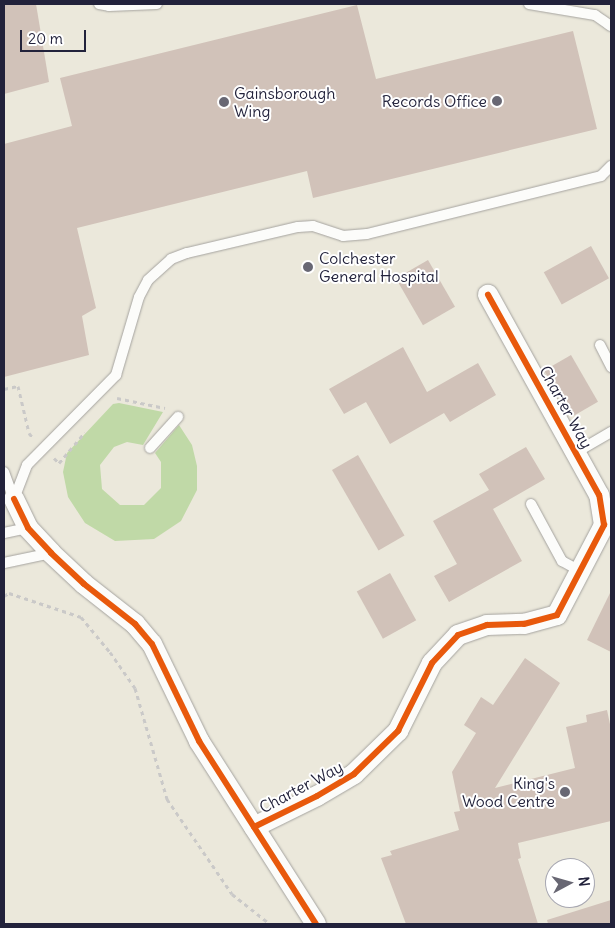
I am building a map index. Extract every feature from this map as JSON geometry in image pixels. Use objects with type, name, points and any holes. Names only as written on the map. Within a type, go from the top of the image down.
[{"type":"street","name":"Charter Way","points":[[254,827],[318,796],[354,774],[398,730],[432,663],[458,635],[487,625],[524,624],[557,614],[604,525],[599,495],[488,295]]},
{"type":"street","points":[[14,499],[28,528],[51,553],[84,584],[135,624],[152,644],[199,741],[316,924]]},
{"type":"lane","points":[[99,4],[109,6],[157,4]]},
{"type":"lane","points":[[529,4],[595,15],[611,26]]},
{"type":"lane","points":[[595,15],[599,4]]},
{"type":"lane","points":[[14,499],[27,465],[116,375],[139,297],[148,280],[171,260],[187,253],[298,226],[313,226],[343,236],[367,234],[601,176],[611,166]]},
{"type":"lane","points":[[600,345],[611,367]]},
{"type":"lane","points":[[150,448],[178,417]]},
{"type":"lane","points":[[576,453],[611,432]]},
{"type":"lane","points":[[4,472],[14,499]]},
{"type":"lane","points":[[531,504],[562,561],[580,572]]},
{"type":"lane","points":[[4,533],[28,528]]},
{"type":"lane","points":[[4,564],[51,553]]},
{"type":"path","points":[[4,596],[9,592],[81,617],[110,652],[135,688],[167,799],[232,894],[270,924]]},
{"type":"green space","points":[[119,403],[163,412],[143,445],[127,442],[114,447],[100,465],[102,489],[120,505],[144,505],[161,488],[161,462],[155,453],[179,425],[192,445],[197,466],[197,490],[181,521],[154,539],[115,541],[85,523],[68,497],[63,472],[67,453],[113,404]]},
{"type":"building","points":[[4,4],[36,4],[49,82],[4,94]]},
{"type":"building","points":[[357,5],[376,79],[573,31],[597,129],[313,198],[307,171],[77,228],[96,308],[82,316],[89,355],[4,377],[4,144],[72,126],[60,78]]},
{"type":"building","points":[[591,246],[609,278],[562,305],[544,272]]},
{"type":"building","points":[[428,260],[455,307],[423,325],[396,278]]},
{"type":"building","points":[[403,347],[427,392],[478,363],[496,395],[450,422],[444,413],[390,444],[366,402],[344,414],[329,389]]},
{"type":"building","points":[[571,355],[598,402],[571,417],[544,370]]},
{"type":"building","points":[[526,447],[545,479],[493,509],[522,561],[449,602],[434,576],[457,564],[433,521],[489,490],[479,474]]},
{"type":"building","points":[[358,455],[404,536],[379,551],[332,470]]},
{"type":"building","points":[[390,573],[416,620],[383,639],[357,591]]},
{"type":"building","points":[[611,591],[611,652],[587,640]]},
{"type":"building","name":"King's Wood Centre","points":[[525,658],[560,683],[495,788],[575,768],[566,727],[587,722],[586,715],[607,710],[611,729],[611,821],[518,843],[521,858],[518,859],[538,924],[406,924],[381,858],[392,855],[390,851],[459,830],[454,812],[460,811],[452,772],[476,733],[464,725],[481,697],[493,705]]},
{"type":"building","points":[[611,900],[611,924],[548,924],[547,920],[585,908],[595,908],[595,905]]},
{"type":"cycle path","points":[[254,827],[317,796],[354,774],[398,731],[432,663],[458,635],[487,625],[524,624],[557,615],[604,525],[599,495],[488,295]]},
{"type":"cycle path","points":[[14,499],[28,528],[51,553],[84,584],[135,624],[152,644],[199,741],[316,924]]},
{"type":"place","name":"Records Office","points":[[497,101]]},
{"type":"place","name":"Gainsborough Wing","points":[[224,102]]},
{"type":"place","name":"Colchester General Hospital","points":[[308,267]]},
{"type":"place","name":"King's Wood Centre","points":[[565,792]]}]
